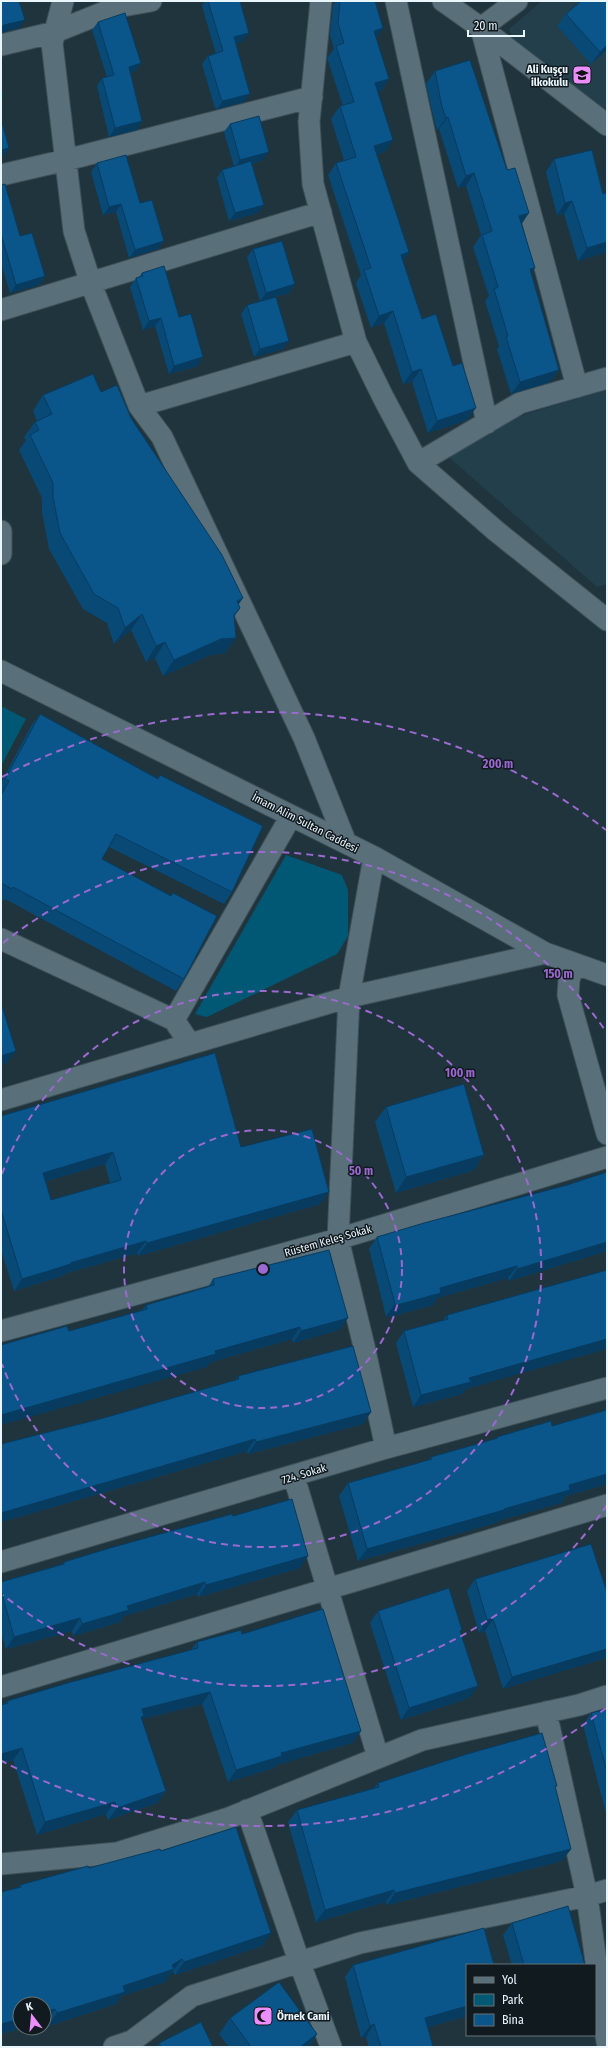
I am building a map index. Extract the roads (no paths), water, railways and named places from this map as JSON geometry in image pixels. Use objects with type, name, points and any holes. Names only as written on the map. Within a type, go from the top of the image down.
[{"type":"street","points":[[63,1],[52,43],[74,232],[91,284],[139,406],[162,437],[304,738],[346,843]]},
{"type":"street","points":[[1,45],[55,32],[117,7],[151,1]]},
{"type":"street","points":[[321,1],[309,122],[314,184],[356,342],[418,463],[496,531],[607,620]]},
{"type":"street","points":[[396,1],[487,423]]},
{"type":"street","points":[[442,1],[481,28],[607,125]]},
{"type":"street","points":[[481,28],[517,1]]},
{"type":"street","points":[[481,28],[577,387]]},
{"type":"street","points":[[1,175],[66,160],[312,97]]},
{"type":"street","points":[[1,310],[91,284],[321,212]]},
{"type":"street","points":[[139,406],[356,342]]},
{"type":"street","points":[[418,463],[520,404],[607,378]]},
{"type":"street","points":[[1,531],[1,554]]},
{"type":"street","name":"İmam Alim Sultan Caddesi","points":[[1,671],[374,857],[544,953],[607,975]]},
{"type":"street","points":[[174,1020],[291,816]]},
{"type":"street","points":[[374,857],[348,997],[338,1239],[364,1346],[386,1448]]},
{"type":"street","points":[[1,939],[174,1020],[190,1044]]},
{"type":"street","points":[[1,1100],[348,997],[544,953]]},
{"type":"street","points":[[574,964],[569,980],[568,995],[607,1134]]},
{"type":"street","name":"Rüstem Keleş Sokak","points":[[1,1331],[338,1239],[607,1157]]},
{"type":"street","name":"724. Sokak","points":[[1,1562],[294,1477],[386,1448],[607,1388]]},
{"type":"street","points":[[294,1477],[378,1757]]},
{"type":"street","points":[[1,1687],[607,1505]]},
{"type":"street","points":[[1,1864],[117,1853],[229,1818],[422,1740],[579,1705],[607,1696]]},
{"type":"street","points":[[546,1712],[597,1893],[607,2042]]},
{"type":"street","points":[[247,1810],[299,1962],[331,2047]]},
{"type":"street","points":[[114,2047],[132,2041],[192,1996],[360,1943],[597,1893]]},
{"type":"place","name":"Ali Kuşçu ilkokulu","points":[[582,75]]},
{"type":"place","name":"Örnek Cami","points":[[263,2016]]}]
